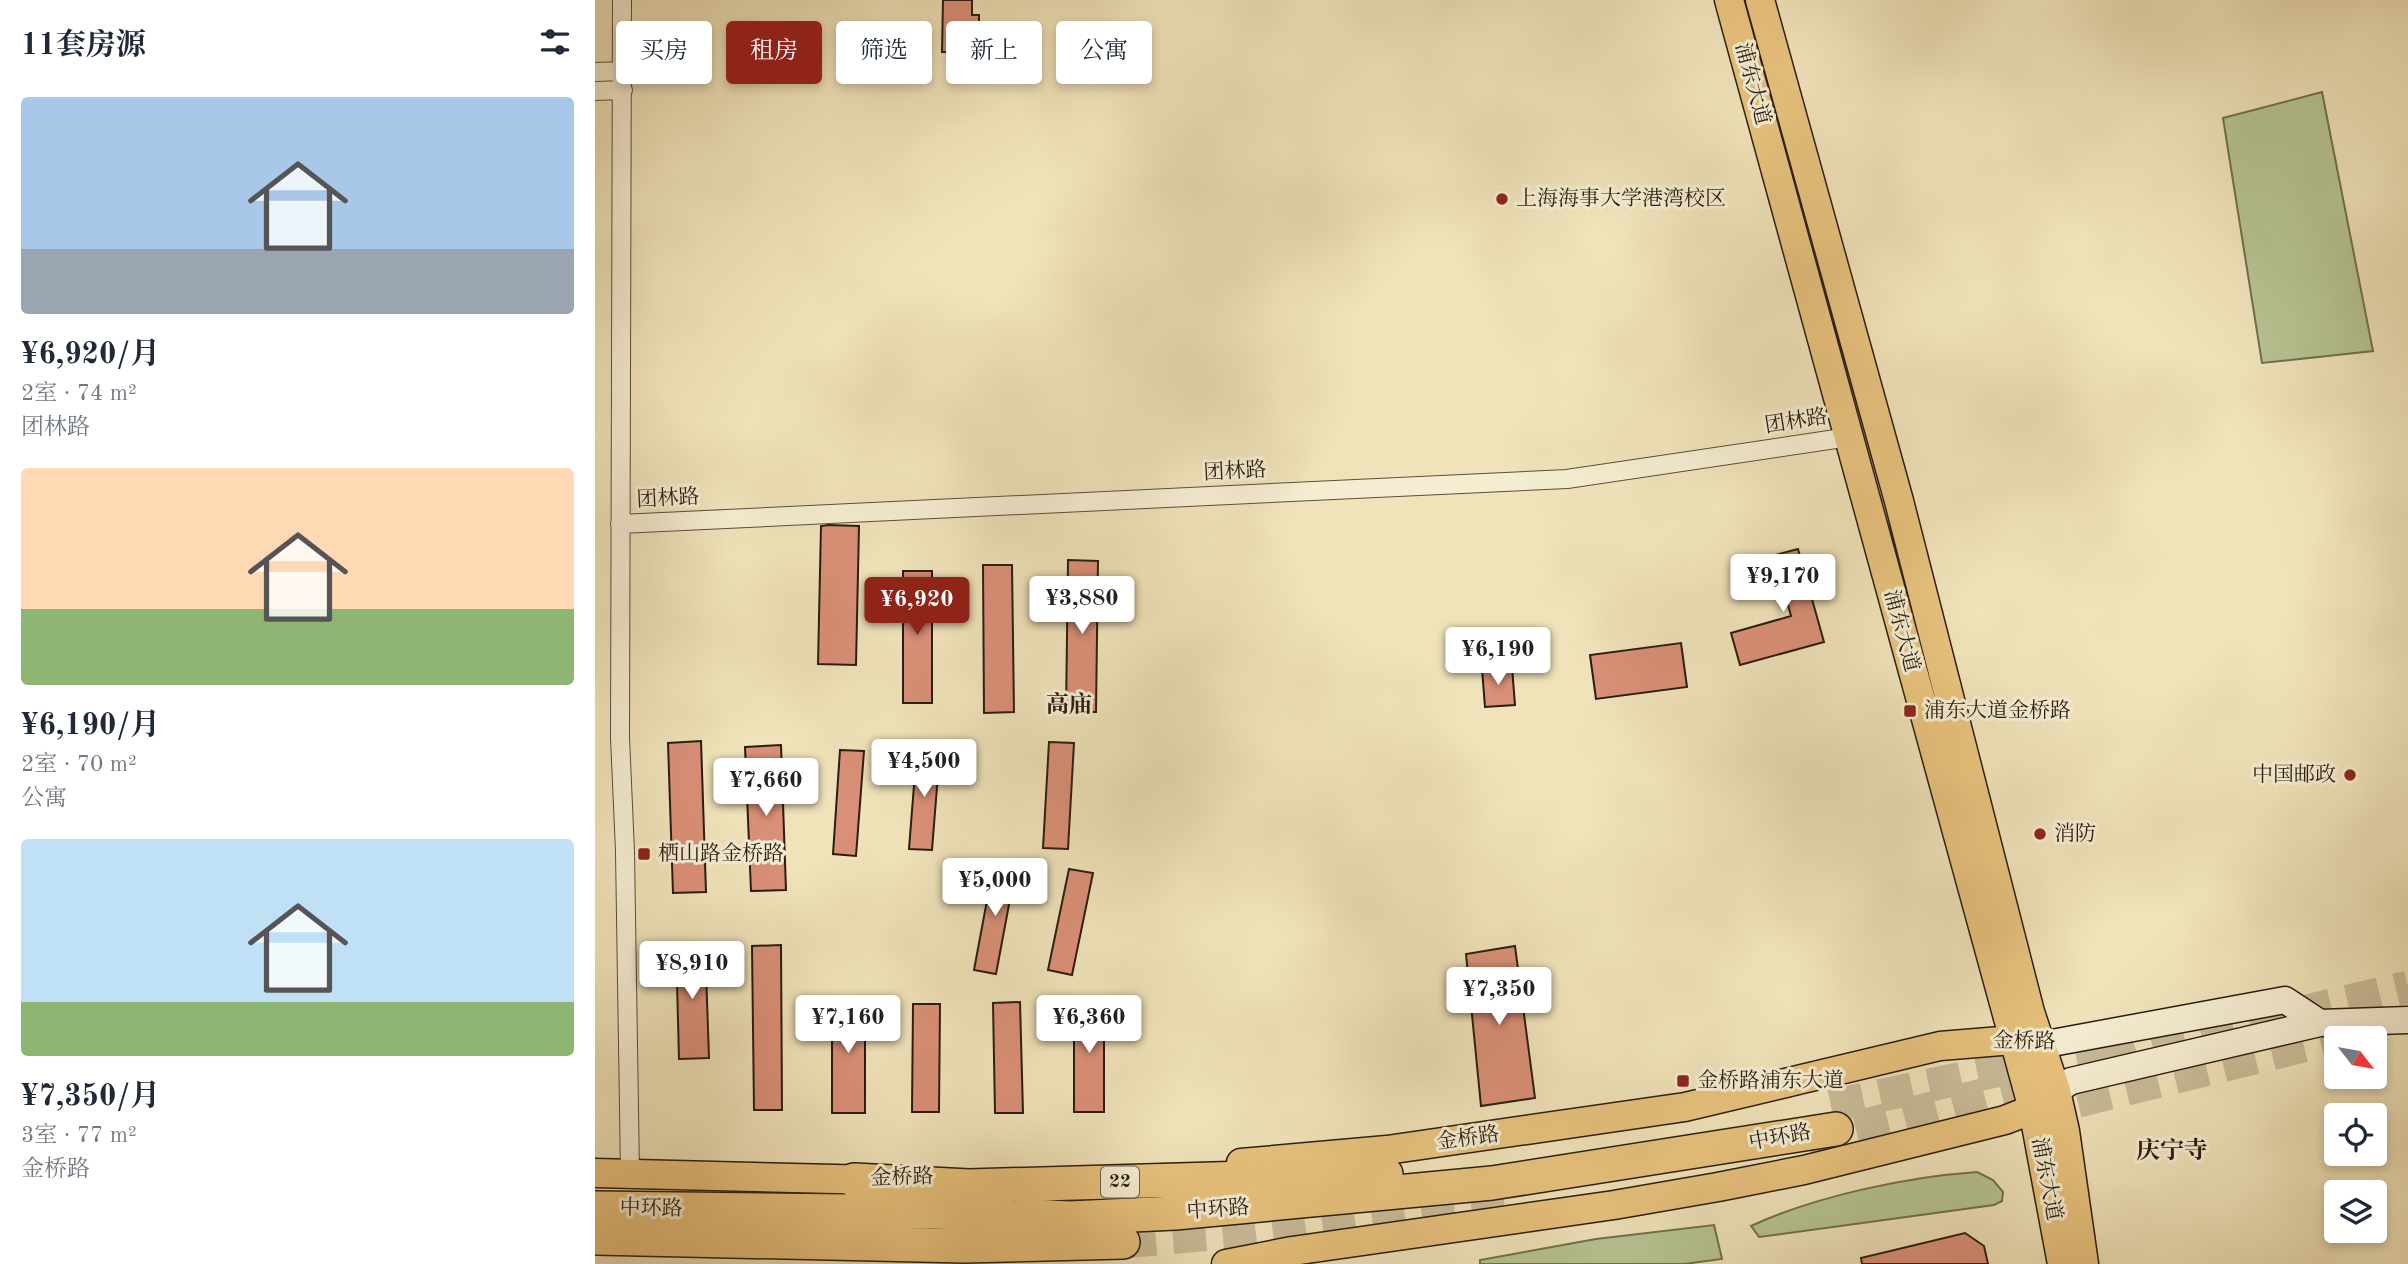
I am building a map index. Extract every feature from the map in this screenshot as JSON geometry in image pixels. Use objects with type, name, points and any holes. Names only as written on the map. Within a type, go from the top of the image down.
[{"type":"highway","name":"中环路","points":[[595,1208],[934,1212],[1070,1218],[1349,1199],[1595,1169],[1833,1117],[1386,1174]]},
{"type":"highway","name":"22","points":[[854,1180],[969,1186],[1386,1174]]},
{"type":"highway","points":[[934,1212],[1069,1198],[1283,1186],[1386,1174]]},
{"type":"highway","name":"中环路","points":[[595,1238],[964,1246],[1114,1256]]},
{"type":"highway","points":[[595,1259],[765,1264]]},
{"type":"main road","name":"浦东大道","points":[[1729,0],[2033,1109],[2062,1264]]},
{"type":"main road","name":"浦东大道","points":[[1760,0],[1899,501],[2030,1012],[2056,1091],[2065,1131],[2084,1264]]},
{"type":"main road","name":"金桥路","points":[[595,1173],[854,1180],[1257,1163],[1387,1150],[1685,1107],[1940,1046],[2013,1040],[2041,1045]]},
{"type":"main road","name":"金桥路","points":[[1226,1264],[1292,1251],[1614,1205],[1740,1183],[1960,1133],[2033,1109],[2056,1091]]},
{"type":"street","points":[[622,0],[622,21]]},
{"type":"street","points":[[595,72],[616,71]]},
{"type":"street","points":[[623,84],[620,738],[625,851],[630,1174]]},
{"type":"street","points":[[595,91],[623,90]]},
{"type":"street","name":"团林路","points":[[620,524],[1567,479],[1849,437]]},
{"type":"street","name":"金桥路","points":[[2041,1045],[2285,1000],[2320,1023]]},
{"type":"street","name":"金桥路","points":[[2056,1091],[2071,1081],[2320,1023],[2408,1020]]},
{"type":"green space","points":[[2322,92],[2373,351],[2262,363],[2223,118]]},
{"type":"green space","points":[[1977,1172],[1993,1180],[2003,1192],[2002,1201],[1994,1205],[1759,1237],[1751,1226],[1832,1197],[1891,1183]]},
{"type":"green space","points":[[1714,1225],[1722,1259],[1684,1264],[1480,1264],[1480,1260],[1596,1239]]},
{"type":"building","points":[[943,0],[972,0],[972,15],[979,15],[979,21],[946,21],[946,52],[942,52]]},
{"type":"building","points":[[821,526],[859,526],[856,665],[818,664]]},
{"type":"building","points":[[1798,549],[1824,642],[1740,665],[1731,633],[1791,616],[1783,587],[1770,591],[1763,565],[1765,561],[1768,557]]},
{"type":"building","points":[[1068,560],[1098,561],[1096,712],[1066,712]]},
{"type":"building","points":[[983,565],[1012,565],[1014,712],[984,713]]},
{"type":"building","points":[[903,571],[932,571],[932,703],[903,703]]},
{"type":"building","points":[[1681,643],[1687,687],[1596,699],[1590,655]]},
{"type":"building","points":[[1512,667],[1515,705],[1485,707],[1482,669]]},
{"type":"building","points":[[701,741],[706,892],[673,893],[668,743]]},
{"type":"building","points":[[1049,742],[1074,743],[1068,849],[1043,848]]},
{"type":"building","points":[[781,745],[786,890],[751,891],[745,747]]},
{"type":"building","points":[[917,747],[940,749],[932,850],[909,849]]},
{"type":"building","points":[[840,750],[864,751],[856,856],[833,854]]},
{"type":"building","points":[[994,863],[1016,867],[996,974],[974,970]]},
{"type":"building","points":[[1069,869],[1093,873],[1072,975],[1048,970]]},
{"type":"building","points":[[705,942],[709,1058],[679,1059],[676,943]]},
{"type":"building","points":[[781,945],[782,1110],[754,1110],[752,946]]},
{"type":"building","points":[[1515,946],[1535,1098],[1481,1106],[1466,954]]},
{"type":"building","points":[[832,997],[865,997],[865,1113],[832,1113]]},
{"type":"building","points":[[1104,997],[1104,1112],[1074,1112],[1074,998]]},
{"type":"building","points":[[1020,1002],[1023,1113],[995,1113],[993,1003]]},
{"type":"building","points":[[913,1004],[940,1004],[939,1112],[912,1112]]},
{"type":"building","points":[[1965,1233],[1984,1246],[1988,1264],[1862,1264],[1861,1258]]},
{"type":"tunnel","points":[[2105,1062],[2171,1043],[2408,987]]},
{"type":"tunnel","points":[[2029,1113],[2324,1041]]},
{"type":"tunnel","points":[[1831,1106],[2128,1043]]},
{"type":"tunnel","points":[[1807,1140],[2056,1076]]},
{"type":"tunnel","points":[[1123,1242],[1233,1232],[1520,1194]]},
{"type":"place","name":"上海海事大学港湾校区","points":[[1502,199]]},
{"type":"place","name":"浦东大道金桥路","points":[[1910,711]]},
{"type":"place","name":"中国邮政","points":[[2350,775]]},
{"type":"place","name":"消防","points":[[2040,834]]},
{"type":"place","name":"栖山路金桥路","points":[[644,854]]},
{"type":"place","name":"金桥路浦东大道","points":[[1683,1081]]},
{"type":"district","name":"高庙","points":[[1069,705]]},
{"type":"district","name":"庆宁寺","points":[[2172,1152]]}]
